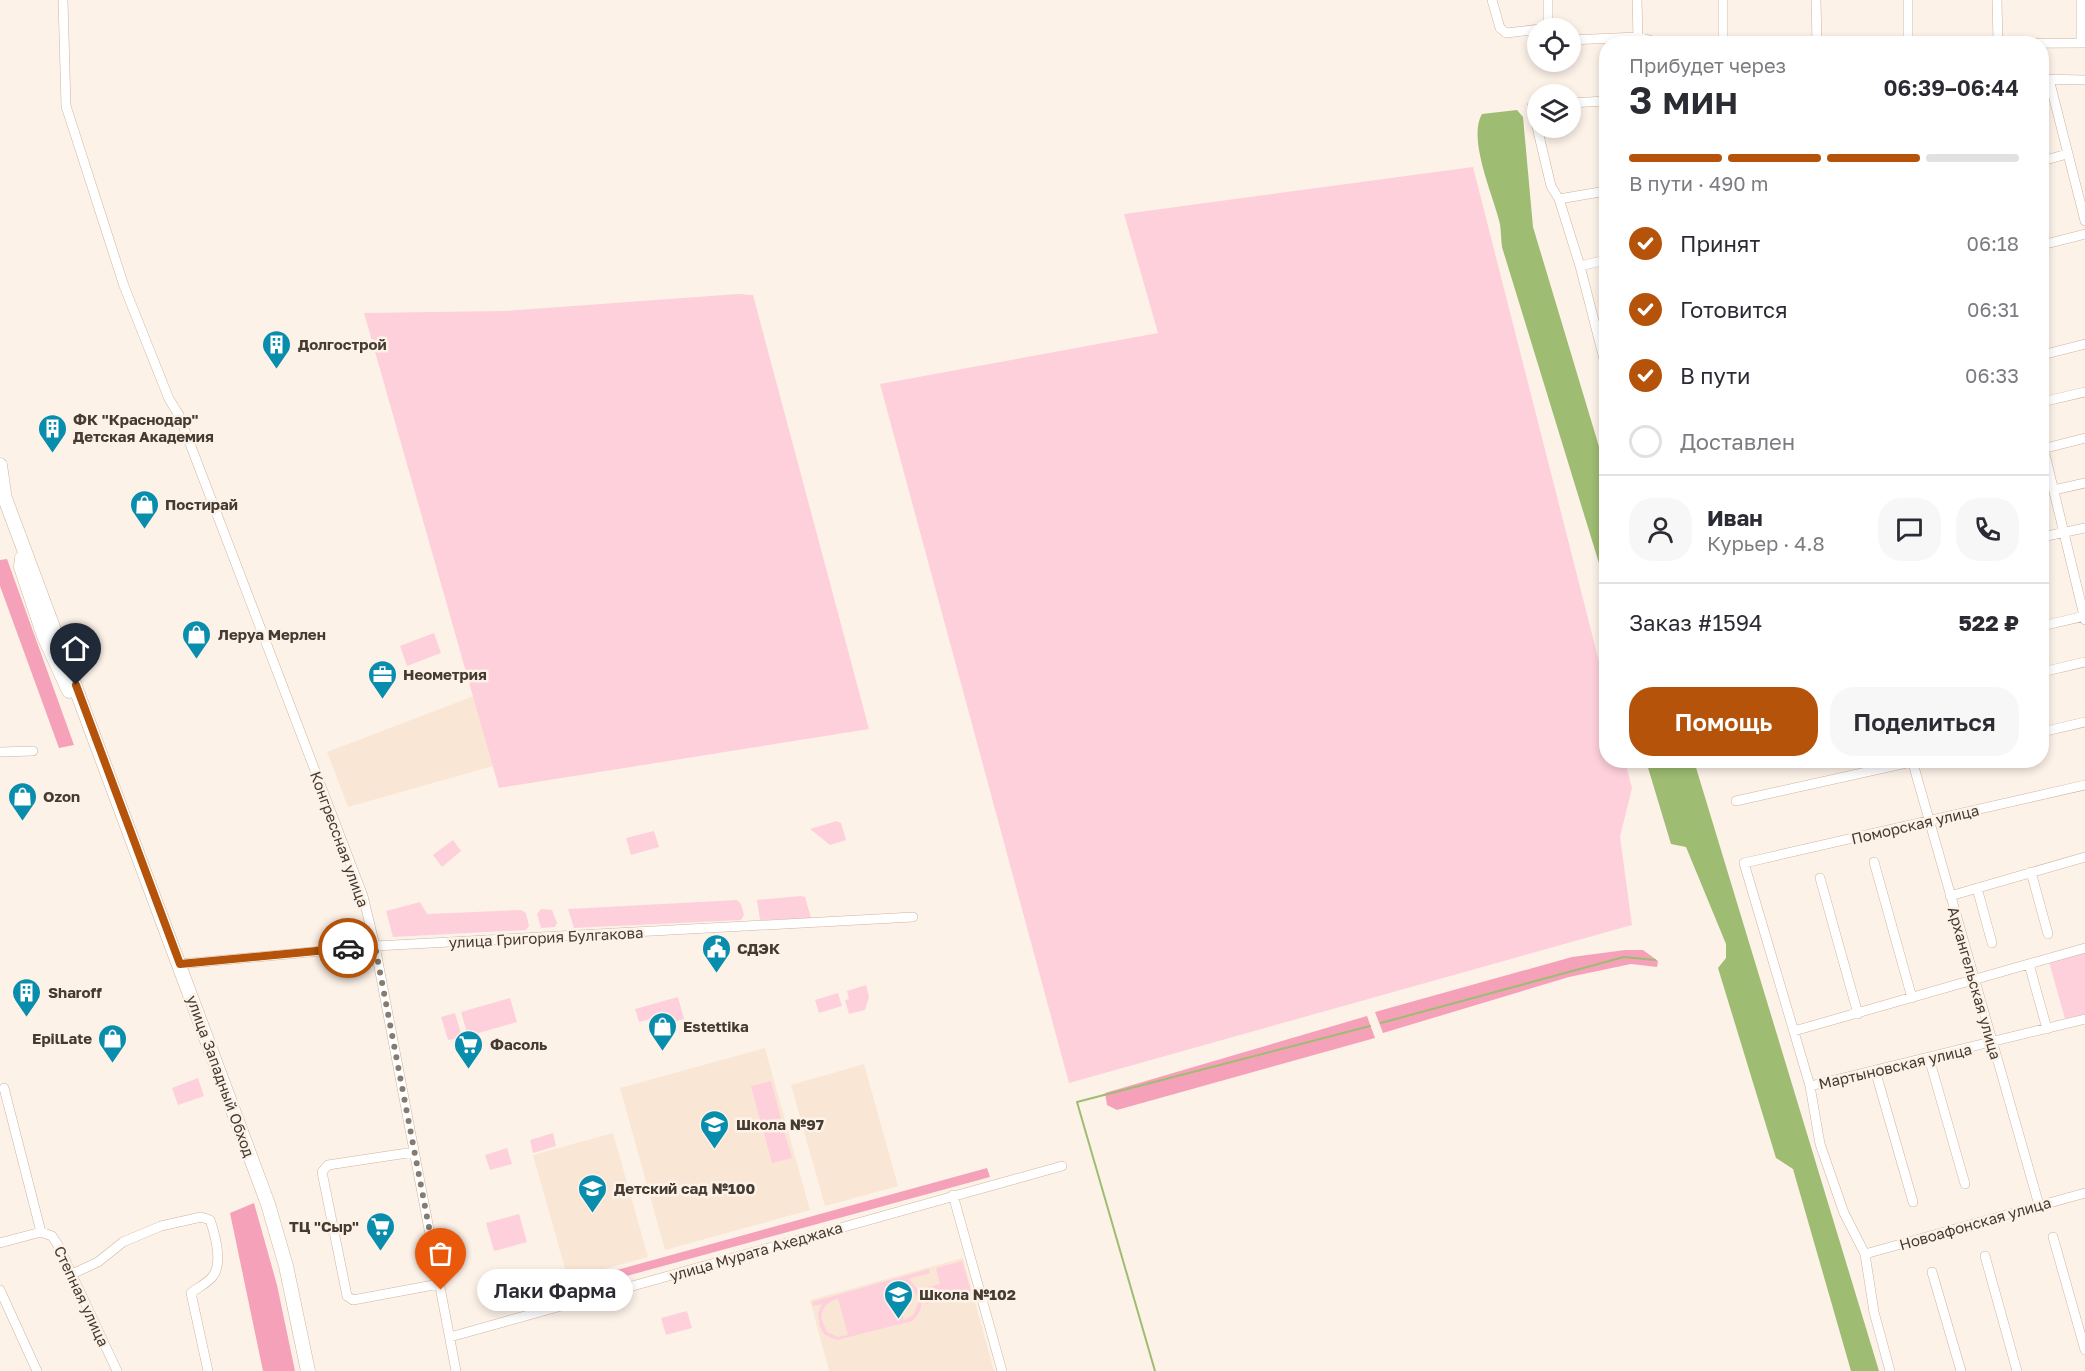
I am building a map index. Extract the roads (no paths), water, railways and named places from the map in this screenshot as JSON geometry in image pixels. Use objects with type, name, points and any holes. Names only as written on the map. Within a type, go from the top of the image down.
[{"type":"highway","points":[[0,465],[4,484],[1,493]]},
{"type":"highway","name":"улица Западный Обход","points":[[1,493],[75,706],[225,1100],[279,1266],[301,1371]]},
{"type":"highway","name":"улица Западный Обход","points":[[1,493],[237,1119],[278,1237],[310,1371]]},
{"type":"street","name":"Конгрессная улица","points":[[63,0],[66,106],[124,286],[170,399],[179,415],[354,869],[375,946],[456,1371]]},
{"type":"street","points":[[1492,0],[1500,28],[1506,33],[1527,30]]},
{"type":"street","points":[[1548,0],[1548,18]]},
{"type":"street","points":[[1637,0],[1638,36]]},
{"type":"street","points":[[1723,0],[1723,36]]},
{"type":"street","points":[[1816,0],[1817,36]]},
{"type":"street","points":[[1908,0],[1908,36]]},
{"type":"street","points":[[1997,0],[1998,36]]},
{"type":"street","points":[[2049,43],[2083,43],[2081,0]]},
{"type":"street","points":[[1581,40],[1599,39]]},
{"type":"street","points":[[2049,79],[2085,80]]},
{"type":"street","points":[[2049,93],[2085,221]]},
{"type":"street","points":[[1581,102],[1599,101]]},
{"type":"street","points":[[1541,138],[1551,186],[1559,199],[1580,266],[1599,340]]},
{"type":"street","points":[[2049,158],[2067,154]]},
{"type":"street","points":[[1559,199],[1599,192]]},
{"type":"street","points":[[2049,243],[2085,234]]},
{"type":"street","points":[[1580,266],[1599,262]]},
{"type":"street","points":[[2049,353],[2085,344]]},
{"type":"street","points":[[2049,400],[2085,392]]},
{"type":"street","points":[[2049,445],[2085,438]]},
{"type":"street","points":[[2049,472],[2085,617],[2049,625]]},
{"type":"street","points":[[2054,490],[2085,483]]},
{"type":"street","points":[[2049,535],[2085,528]]},
{"type":"street","points":[[2049,670],[2085,662]]},
{"type":"street","points":[[2049,730],[2085,722]]},
{"type":"street","points":[[0,752],[33,751]]},
{"type":"street","points":[[1736,801],[1883,768]]},
{"type":"street","name":"Архангельская улица","points":[[1916,768],[1991,1043],[2039,1205]]},
{"type":"street","name":"Поморская улица","points":[[1794,1031],[1744,863],[2085,785]]},
{"type":"street","points":[[1950,896],[2085,857]]},
{"type":"street","points":[[1874,862],[1912,998]]},
{"type":"street","points":[[2031,872],[2048,934]]},
{"type":"street","points":[[1820,878],[1858,1014]]},
{"type":"street","points":[[1977,888],[1992,943]]},
{"type":"street","name":"улица Григория Булгакова","points":[[180,964],[375,946],[913,917]]},
{"type":"street","points":[[1890,1371],[1874,1312],[1865,1254],[1844,1214],[1831,1179],[1820,1144],[1810,1086],[1794,1031],[2085,948]]},
{"type":"street","points":[[2028,964],[2047,1029]]},
{"type":"street","name":"Мартыновская улица","points":[[1810,1086],[2085,1019]]},
{"type":"street","points":[[1929,1058],[1965,1184]]},
{"type":"street","points":[[1875,1070],[1913,1202]]},
{"type":"street","name":"Степная улица","points":[[4,1088],[41,1232],[52,1236],[117,1371]]},
{"type":"street","points":[[414,1152],[328,1165],[322,1172],[347,1296],[350,1299],[440,1284]]},
{"type":"street","name":"улица Мурата Ахеджака","points":[[450,1337],[1062,1166]]},
{"type":"street","name":"Новоафонская улица","points":[[1865,1254],[2085,1193]]},
{"type":"street","points":[[953,1195],[1002,1371]]},
{"type":"street","points":[[72,1274],[98,1262],[123,1242],[161,1226],[201,1217],[210,1220],[214,1232],[217,1265],[214,1276],[191,1293],[208,1371]]},
{"type":"street","points":[[0,1241],[41,1232]]},
{"type":"street","points":[[2053,1238],[2085,1350]]},
{"type":"street","points":[[1985,1256],[2017,1371]]},
{"type":"street","points":[[1932,1272],[1961,1371]]},
{"type":"street","points":[[0,1290],[37,1371]]},
{"type":"waterway","points":[[1381,1023],[1624,957],[1655,960]]},
{"type":"waterway","points":[[1155,1371],[1077,1102],[1370,1026]]},
{"type":"place","name":"Долгострой","points":[[277,370]]},
{"type":"place","name":"ФК \"Краснодар\" Детская Академия","points":[[52,454]]},
{"type":"place","name":"Постирай","points":[[144,530]]},
{"type":"place","name":"Леруа Мерлен","points":[[197,660]]},
{"type":"place","name":"Неометрия","points":[[382,700]]},
{"type":"place","name":"Ozon","points":[[22,822]]},
{"type":"place","name":"СДЭК","points":[[716,974]]},
{"type":"place","name":"Sharoff","points":[[27,1018]]},
{"type":"place","name":"Estettika","points":[[662,1052]]},
{"type":"place","name":"EpilLate","points":[[113,1064]]},
{"type":"place","name":"Фасоль","points":[[469,1070]]},
{"type":"place","name":"Школа №97","points":[[715,1150]]},
{"type":"place","name":"Детский сад №100","points":[[593,1214]]},
{"type":"place","name":"ТЦ \"Сыр\"","points":[[380,1252]]},
{"type":"place","name":"Лаки Фарма","points":[[441,1290]]},
{"type":"place","name":"Школа №102","points":[[898,1320]]}]
